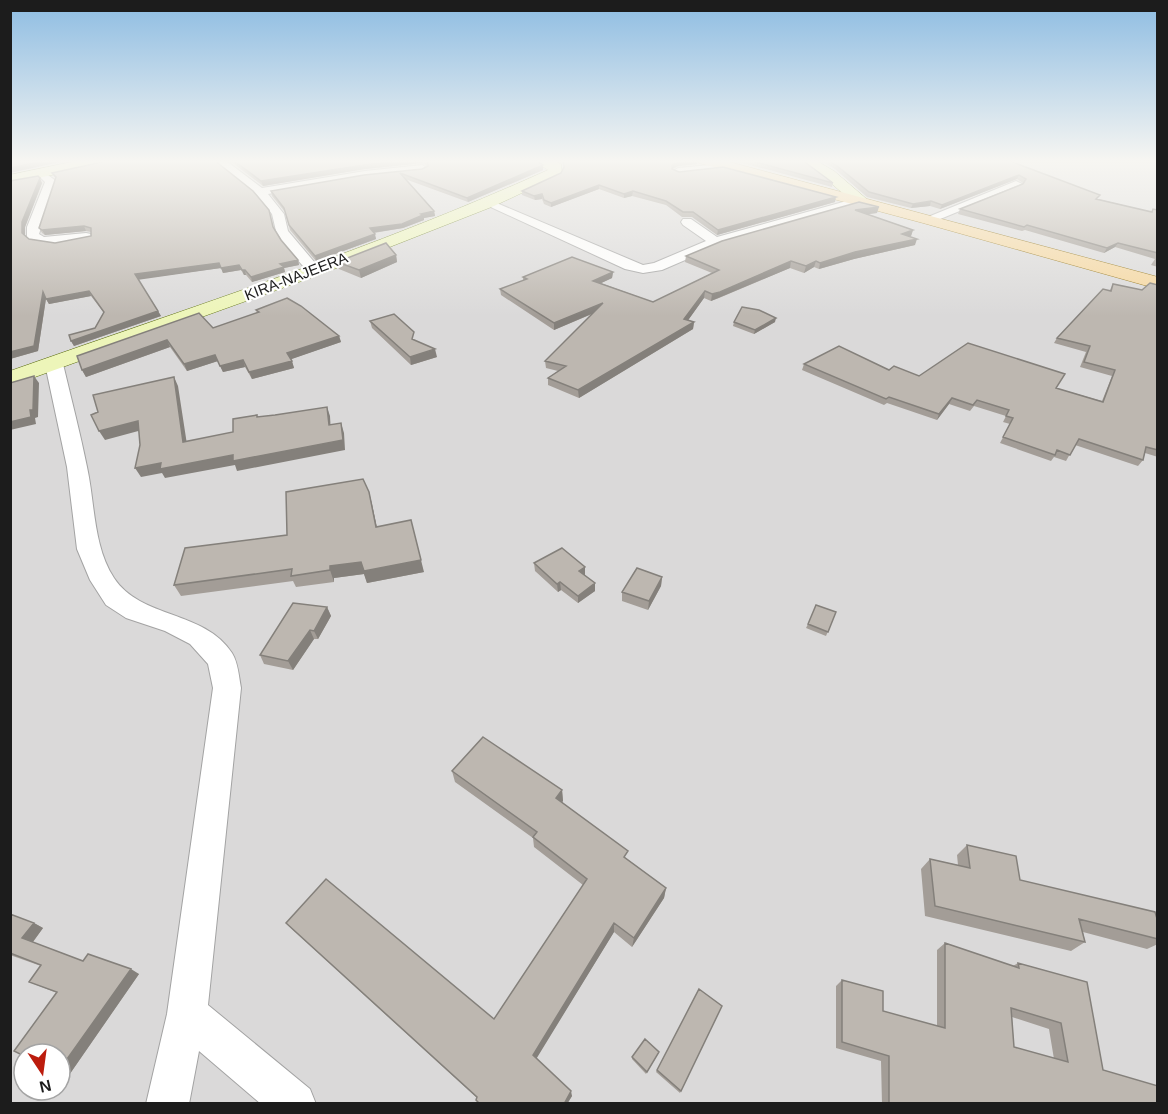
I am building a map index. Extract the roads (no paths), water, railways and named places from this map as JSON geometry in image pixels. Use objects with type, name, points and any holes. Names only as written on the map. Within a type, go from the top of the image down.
[{"type":"main road","points":[[903,212],[1158,283]]},
{"type":"street","points":[[39,212],[32,236],[37,240],[86,237]]},
{"type":"street","points":[[276,212],[282,231],[314,270]]},
{"type":"street","name":"KIRA-NAJEERA","points":[[10,379],[314,270],[465,212]]},
{"type":"street","points":[[508,212],[630,266],[643,269],[657,267],[689,251],[715,242],[822,212]]},
{"type":"street","points":[[929,219],[946,212]]},
{"type":"street","points":[[687,222],[715,242]]},
{"type":"street","points":[[54,364],[77,467],[89,549],[102,580],[115,598],[135,611],[174,624],[199,637],[221,659],[227,688],[187,1014],[167,1104]]},
{"type":"street","points":[[187,1014],[295,1104]]}]
